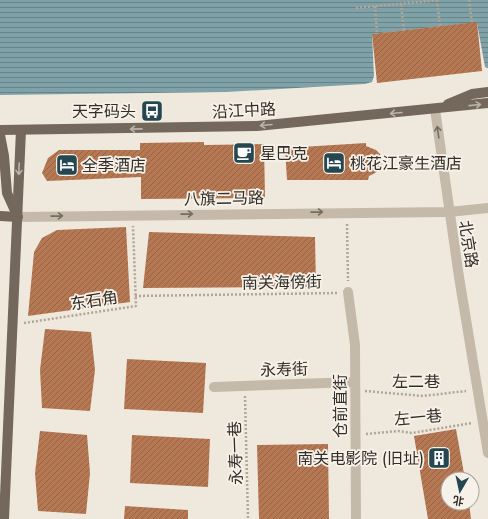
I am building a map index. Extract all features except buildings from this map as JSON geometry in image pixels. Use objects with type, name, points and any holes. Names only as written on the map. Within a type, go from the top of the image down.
[{"type":"main road","points":[[435,109],[472,94],[488,92]]},
{"type":"main road","name":"沿江中路","points":[[0,130],[257,126],[488,103]]},
{"type":"main road","points":[[4,519],[21,130]]},
{"type":"main road","points":[[0,135],[4,156],[7,193],[18,217]]},
{"type":"main road","name":"八旗二马路","points":[[0,216],[18,217]]},
{"type":"street","name":"北京路","points":[[435,109],[449,212],[488,453]]},
{"type":"street","name":"八旗二马路","points":[[18,217],[449,212],[488,208]]},
{"type":"street","name":"仓前直街","points":[[348,292],[355,345],[356,519]]},
{"type":"street","name":"永寿街","points":[[214,387],[355,386]]},
{"type":"path","points":[[437,0],[440,26]]},
{"type":"path","points":[[356,8],[440,0]]},
{"type":"path","points":[[469,0],[472,23]]},
{"type":"path","points":[[401,4],[404,30]]},
{"type":"path","points":[[375,6],[377,33]]},
{"type":"path","points":[[348,212],[348,292]]},
{"type":"path","name":"东石角","points":[[13,325],[136,306],[132,215]]},
{"type":"path","name":"南关海傍街","points":[[135,296],[348,292]]},
{"type":"path","name":"永寿一巷","points":[[245,386],[248,519]]},
{"type":"path","name":"左二巷","points":[[355,386],[423,396],[477,389]]},
{"type":"path","name":"左一巷","points":[[355,434],[398,431],[412,433],[483,422]]},
{"type":"water","points":[[0,0],[488,0],[488,68],[485,67],[477,23],[472,23],[372,34],[374,76],[372,82],[365,84],[226,92],[0,95]]},
{"type":"place","name":"天字码头","points":[[152,111]]},
{"type":"place","name":"星巴克","points":[[244,153]]},
{"type":"place","name":"桃花江豪生酒店","points":[[334,163]]},
{"type":"place","name":"全季酒店","points":[[67,165]]},
{"type":"place","name":"南关电影院 (旧址)","points":[[439,458]]}]
